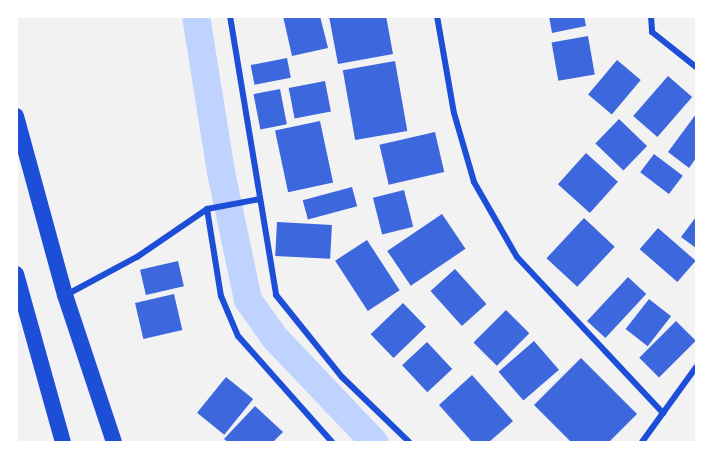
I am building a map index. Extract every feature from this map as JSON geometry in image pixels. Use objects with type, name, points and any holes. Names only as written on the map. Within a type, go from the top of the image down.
[{"type":"highway","points":[[16,116],[65,295],[114,442]]},
{"type":"highway","points":[[16,274],[26,319],[63,442]]},
{"type":"street","points":[[230,16],[276,295],[342,376],[409,442]]},
{"type":"street","points":[[437,16],[454,113],[474,182],[517,257],[663,413]]},
{"type":"street","points":[[651,16],[652,32],[696,67]]},
{"type":"street","points":[[65,295],[136,257],[207,209],[260,199]]},
{"type":"street","points":[[207,209],[221,296],[238,336],[332,442]]},
{"type":"street","points":[[642,442],[696,367]]},
{"type":"building","points":[[283,16],[320,16],[328,48],[292,56]]},
{"type":"building","points":[[329,16],[386,16],[393,54],[338,64]]},
{"type":"building","points":[[549,16],[584,16],[586,26],[552,33]]},
{"type":"building","points":[[588,36],[595,74],[558,81],[552,42]]},
{"type":"building","points":[[287,58],[291,78],[254,85],[251,65]]},
{"type":"building","points":[[617,60],[641,80],[612,114],[588,94]]},
{"type":"building","points":[[395,61],[407,131],[355,140],[343,70]]},
{"type":"building","points":[[668,76],[692,97],[657,137],[633,116]]},
{"type":"building","points":[[325,81],[331,111],[295,118],[289,88]]},
{"type":"building","points":[[280,89],[287,124],[260,129],[253,94]]},
{"type":"building","points":[[696,114],[696,158],[689,168],[668,152]]},
{"type":"building","points":[[619,119],[647,146],[623,171],[595,143]]},
{"type":"building","points":[[320,121],[333,183],[288,192],[275,131]]},
{"type":"building","points":[[435,132],[444,172],[389,185],[379,145]]},
{"type":"building","points":[[586,153],[618,182],[590,213],[558,184]]},
{"type":"building","points":[[654,154],[683,176],[669,194],[640,172]]},
{"type":"building","points":[[352,187],[357,206],[308,220],[303,200]]},
{"type":"building","points":[[404,190],[413,227],[382,235],[373,198]]},
{"type":"building","points":[[442,214],[465,249],[411,286],[387,251]]},
{"type":"building","points":[[696,217],[696,248],[681,237]]},
{"type":"building","points":[[584,218],[615,247],[577,287],[546,258]]},
{"type":"building","points":[[277,222],[332,225],[330,259],[275,256]]},
{"type":"building","points":[[658,228],[696,261],[677,282],[640,249]]},
{"type":"building","points":[[367,240],[400,290],[368,311],[335,261]]},
{"type":"building","points":[[178,261],[184,286],[146,295],[140,270]]},
{"type":"building","points":[[455,269],[486,304],[462,326],[430,291]]},
{"type":"building","points":[[628,277],[646,294],[605,338],[587,321]]},
{"type":"building","points":[[174,294],[182,330],[143,339],[135,303]]},
{"type":"building","points":[[649,299],[671,316],[648,346],[626,329]]},
{"type":"building","points":[[403,303],[426,327],[394,358],[371,334]]},
{"type":"building","points":[[506,310],[529,333],[497,366],[473,343]]},
{"type":"building","points":[[676,321],[696,341],[659,378],[639,358]]},
{"type":"building","points":[[534,341],[559,370],[523,401],[499,372]]},
{"type":"building","points":[[427,342],[452,369],[427,392],[402,365]]},
{"type":"building","points":[[581,358],[637,414],[609,442],[571,442],[534,405]]},
{"type":"building","points":[[472,375],[513,421],[489,442],[472,442],[439,405]]},
{"type":"building","points":[[226,377],[253,399],[224,435],[197,413]]},
{"type":"building","points":[[255,406],[283,432],[273,442],[228,442],[224,439]]},
{"type":"waterway","points":[[196,16],[221,172],[248,300],[275,338],[374,442]]}]
